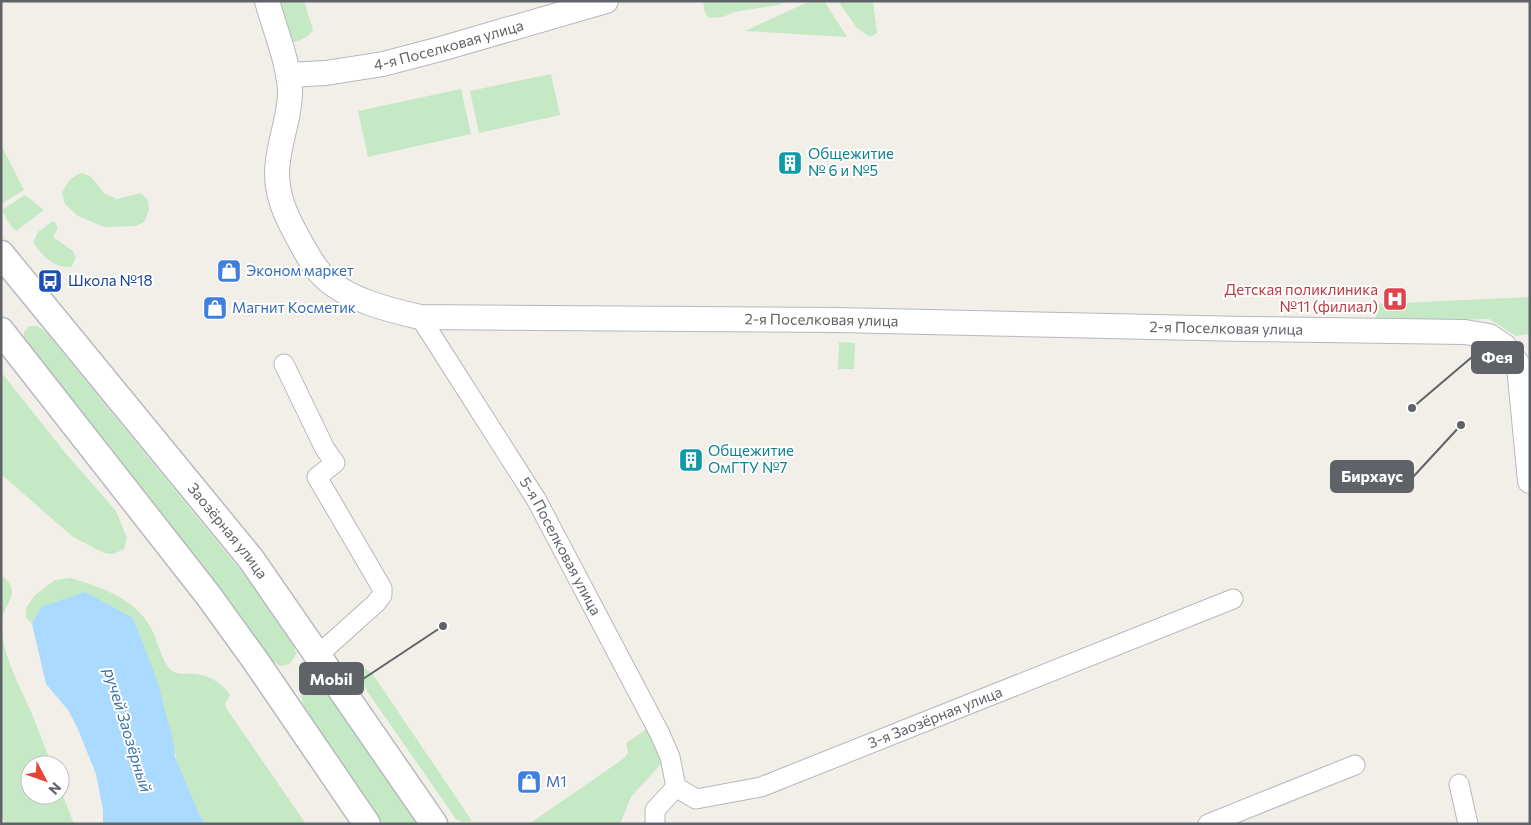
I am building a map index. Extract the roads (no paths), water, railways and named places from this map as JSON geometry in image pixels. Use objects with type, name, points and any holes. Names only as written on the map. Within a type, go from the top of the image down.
[{"type":"main road","name":"Заозёрная улица","points":[[1,254],[250,559],[434,824]]},
{"type":"main road","points":[[1,331],[208,595],[255,660],[367,824]]},
{"type":"street","name":"2-я Поселковая улица","points":[[267,1],[288,75],[290,92],[277,171],[278,191],[284,211],[301,245],[324,277],[335,286],[388,309],[420,317],[837,320],[1245,330],[1465,332],[1488,336],[1504,346],[1524,365]]},
{"type":"street","name":"4-я Поселковая улица","points":[[288,75],[326,73],[384,64],[606,1]]},
{"type":"street","name":"5-я Поселковая улица","points":[[420,317],[536,499],[660,734],[670,757],[676,787]]},
{"type":"street","points":[[284,364],[326,449],[335,463],[317,477],[382,588],[382,595],[376,603],[318,655]]},
{"type":"street","points":[[1524,365],[1530,481]]},
{"type":"street","name":"3-я Заозёрная улица","points":[[676,787],[696,799],[761,787],[1232,598]]},
{"type":"street","points":[[1208,824],[1354,765]]},
{"type":"street","points":[[1459,784],[1468,824]]},
{"type":"street","points":[[656,822],[655,810],[676,787]]},
{"type":"water","name":"ручей Заозёрный","points":[[85,592],[133,618],[157,680],[174,744],[175,757],[199,814],[206,824],[103,824],[103,810],[96,774],[68,710],[46,684],[32,624],[41,607]]},
{"type":"place","name":"Общежитие № 6 и №5","points":[[790,163]]},
{"type":"place","name":"Эконом маркет","points":[[229,271]]},
{"type":"place","name":"Школа №18","points":[[50,281]]},
{"type":"place","name":"Детская поликлиника №11 (филиал)","points":[[1395,299]]},
{"type":"place","name":"Магнит Косметик","points":[[215,308]]},
{"type":"place","name":"Фея","points":[[1412,408]]},
{"type":"place","name":"Бирхаус","points":[[1461,425]]},
{"type":"place","name":"Общежитие ОмГТУ №7","points":[[691,460]]},
{"type":"place","name":"Mobil","points":[[443,626]]},
{"type":"place","name":"М1","points":[[529,782]]}]
